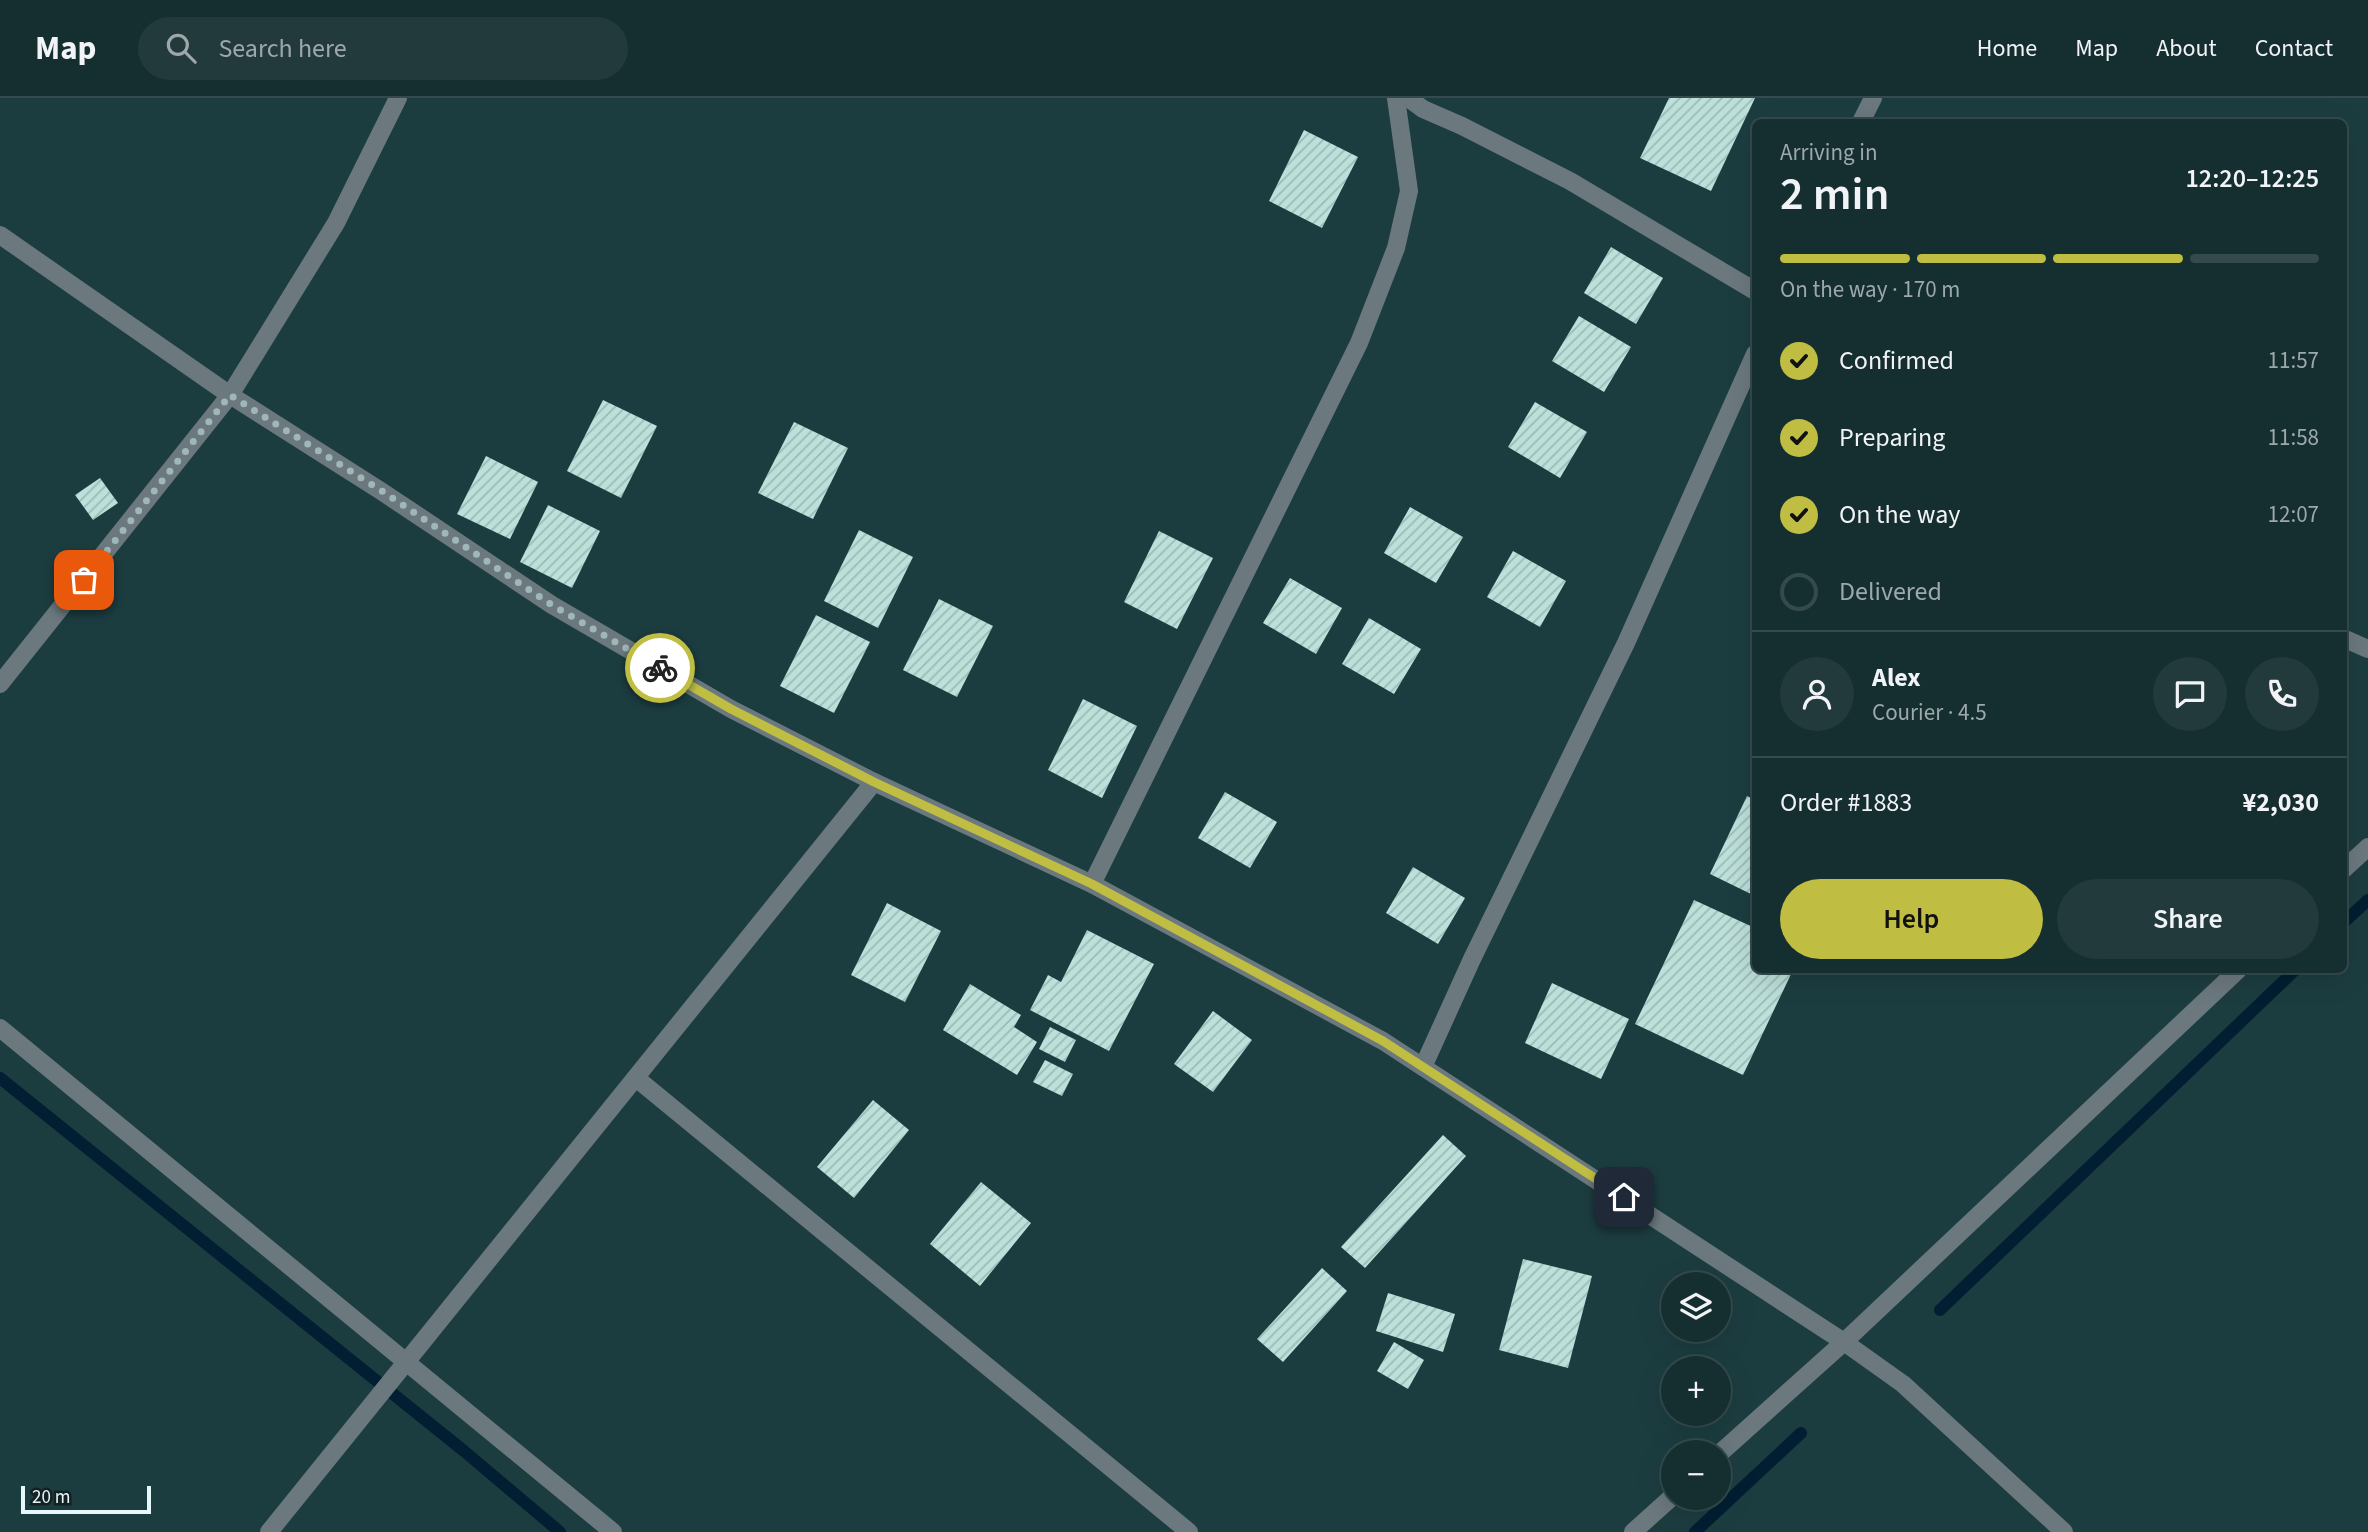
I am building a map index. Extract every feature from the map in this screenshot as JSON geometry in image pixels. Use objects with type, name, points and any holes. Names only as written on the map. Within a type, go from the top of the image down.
[{"type":"street","points":[[0,684],[230,395],[337,223],[398,98]]},
{"type":"street","points":[[1092,884],[1359,343],[1392,260],[1409,191],[1396,98]]},
{"type":"street","points":[[1408,98],[1423,109],[1570,181],[1752,288]]},
{"type":"street","points":[[1862,119],[1873,98]]},
{"type":"street","points":[[0,235],[230,395],[382,491],[552,605],[731,709],[874,782],[1092,884],[1383,1041],[1844,1342],[1903,1384],[2064,1532]]},
{"type":"street","points":[[1423,1067],[1478,947],[1626,643],[1752,363]]},
{"type":"street","points":[[2347,640],[2368,649]]},
{"type":"street","points":[[269,1532],[874,782]]},
{"type":"street","points":[[2347,866],[2368,847]]},
{"type":"street","points":[[1731,1443],[1844,1342],[2235,973]]},
{"type":"street","points":[[0,1028],[613,1532]]},
{"type":"street","points":[[636,1078],[1189,1532]]},
{"type":"street","points":[[1633,1532],[1661,1507]]},
{"type":"building","points":[[1669,98],[1755,98],[1711,191],[1640,158]]},
{"type":"building","points":[[1304,130],[1358,157],[1322,228],[1269,201]]},
{"type":"building","points":[[1611,247],[1663,278],[1636,324],[1584,293]]},
{"type":"building","points":[[1579,316],[1631,347],[1604,392],[1552,361]]},
{"type":"building","points":[[603,400],[657,426],[621,498],[567,471]]},
{"type":"building","points":[[1535,402],[1587,432],[1560,478],[1508,447]]},
{"type":"building","points":[[794,422],[848,448],[813,519],[758,493]]},
{"type":"building","points":[[486,456],[538,482],[510,539],[457,514]]},
{"type":"building","points":[[100,478],[118,503],[93,520],[75,495]]},
{"type":"building","points":[[548,505],[600,531],[572,588],[520,562]]},
{"type":"building","points":[[1410,507],[1463,537],[1436,583],[1384,553]]},
{"type":"building","points":[[859,530],[913,557],[878,628],[824,601]]},
{"type":"building","points":[[1159,531],[1213,558],[1177,629],[1124,602]]},
{"type":"building","points":[[1513,551],[1566,581],[1540,627],[1487,597]]},
{"type":"building","points":[[1290,578],[1342,608],[1316,654],[1263,623]]},
{"type":"building","points":[[939,599],[993,626],[957,697],[903,670]]},
{"type":"building","points":[[816,615],[870,642],[834,713],[780,686]]},
{"type":"building","points":[[1369,618],[1421,649],[1394,694],[1342,664]]},
{"type":"building","points":[[1083,699],[1137,726],[1102,798],[1048,770]]},
{"type":"building","points":[[1225,792],[1277,822],[1250,868],[1198,838]]},
{"type":"building","points":[[1747,796],[1752,798],[1752,895],[1710,874]]},
{"type":"building","points":[[1413,867],[1465,898],[1438,944],[1386,913]]},
{"type":"building","points":[[1694,900],[1752,927],[1752,973],[1792,973],[1743,1075],[1635,1024]]},
{"type":"building","points":[[887,903],[941,931],[905,1002],[851,975]]},
{"type":"building","points":[[1087,930],[1154,964],[1109,1051],[1030,1010],[1048,975],[1061,982]]},
{"type":"building","points":[[1552,983],[1629,1019],[1601,1079],[1525,1043]]},
{"type":"building","points":[[970,984],[1021,1015],[1014,1027],[1037,1042],[1017,1075],[943,1030]]},
{"type":"building","points":[[1213,1011],[1252,1040],[1213,1092],[1174,1064]]},
{"type":"building","points":[[1050,1027],[1076,1040],[1065,1062],[1039,1049]]},
{"type":"building","points":[[1045,1060],[1073,1074],[1062,1096],[1033,1082]]},
{"type":"building","points":[[873,1100],[909,1130],[854,1198],[817,1167]]},
{"type":"building","points":[[1443,1135],[1466,1156],[1365,1268],[1341,1247]]},
{"type":"building","points":[[981,1182],[1031,1223],[980,1286],[930,1244]]},
{"type":"building","points":[[1523,1259],[1592,1276],[1568,1368],[1499,1350]]},
{"type":"building","points":[[1322,1268],[1347,1291],[1283,1362],[1257,1339]]},
{"type":"building","points":[[1388,1293],[1455,1314],[1443,1352],[1376,1331]]},
{"type":"building","points":[[1394,1342],[1424,1360],[1408,1389],[1377,1371]]},
{"type":"waterway","points":[[2347,919],[2368,900]]},
{"type":"waterway","points":[[1940,1310],[2292,973]]},
{"type":"waterway","points":[[0,1078],[464,1451],[560,1532]]},
{"type":"waterway","points":[[1695,1532],[1801,1433]]},
{"type":"way so far","points":[[84,580],[230,395],[382,491],[552,605],[660,668]]},
{"type":"route","points":[[660,668],[731,709],[874,782],[1092,884],[1383,1041],[1624,1197]]}]
